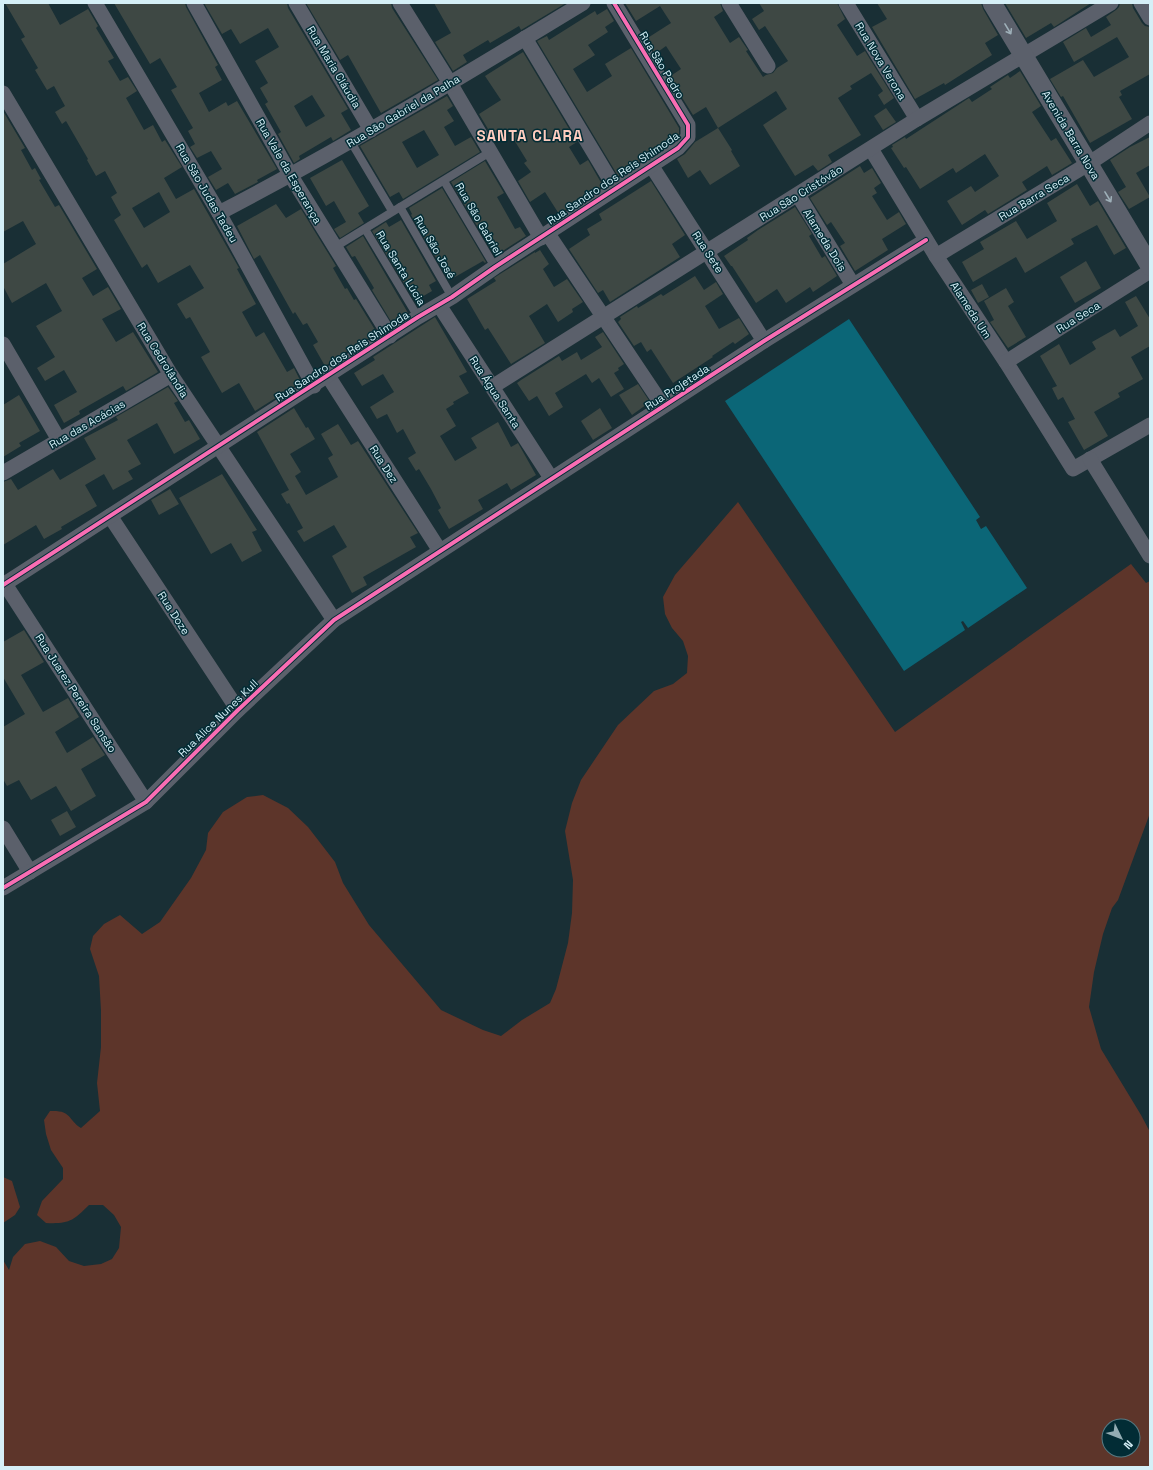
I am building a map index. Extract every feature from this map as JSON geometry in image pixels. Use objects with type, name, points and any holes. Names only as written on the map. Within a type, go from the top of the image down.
[{"type":"street","name":"Rua São Judas Tadeu","points":[[95,3],[219,213],[314,386]]},
{"type":"street","name":"Rua Vale da Esperança","points":[[194,3],[291,176],[390,336]]},
{"type":"street","name":"Rua Maria Cláudia","points":[[296,3],[372,130]]},
{"type":"street","points":[[401,3],[490,152],[544,236],[603,316],[664,406]]},
{"type":"street","name":"Rua São Gabriel da Palha","points":[[219,213],[291,176],[372,130],[583,3]]},
{"type":"street","name":"Rua São Pedro","points":[[614,3],[688,125],[688,137]]},
{"type":"street","points":[[729,3],[768,66]]},
{"type":"street","name":"Rua Nova Verona","points":[[846,3],[917,120]]},
{"type":"street","name":"Avenida Barra Nova","points":[[992,3],[1150,266]]},
{"type":"street","name":"Rua São Cristóvão","points":[[492,387],[707,250],[917,120],[1111,3]]},
{"type":"street","points":[[1141,3],[1150,18]]},
{"type":"street","points":[[525,38],[615,188]]},
{"type":"street","name":"Rua Cedrolândia","points":[[3,93],[171,375],[334,620]]},
{"type":"street","name":"Rua Barra Seca","points":[[936,256],[1088,164],[1150,123]]},
{"type":"street","name":"Rua Sandro dos Reis Shimoda","points":[[4,584],[314,386],[418,317],[446,301],[615,188],[678,148],[688,137]]},
{"type":"street","name":"Alameda Um","points":[[872,149],[936,256],[1006,362],[1073,469],[1090,459]]},
{"type":"street","name":"Rua Sete","points":[[651,165],[707,250],[764,341]]},
{"type":"street","name":"Alameda Dois","points":[[798,195],[853,285]]},
{"type":"street","name":"Rua Projetada","points":[[440,551],[764,341],[926,240]]},
{"type":"street","name":"Rua Seca","points":[[1006,362],[1150,271]]},
{"type":"street","name":"Rua Água Santa","points":[[446,301],[492,387],[551,478]]},
{"type":"street","points":[[3,344],[59,440]]},
{"type":"street","name":"Rua das Acácias","points":[[3,473],[171,375]]},
{"type":"street","name":"Rua Dez","points":[[328,376],[440,551]]},
{"type":"street","points":[[1150,425],[1090,459],[1150,556]]},
{"type":"street","name":"Rua Doze","points":[[110,516],[238,710]]},
{"type":"street","name":"Rua Alice Nunes Kull","points":[[3,888],[146,802],[238,710],[334,620],[440,551]]},
{"type":"street","name":"Rua Juarez Pereira Sansão","points":[[4,584],[146,802]]},
{"type":"street","points":[[3,828],[30,872]]},
{"type":"lane","name":"Rua São José","points":[[351,142],[396,209],[446,301]]},
{"type":"lane","points":[[335,247],[490,152]]},
{"type":"lane","name":"Rua São Gabriel","points":[[444,181],[495,268]]},
{"type":"lane","name":"Rua Santa Lúcia","points":[[365,229],[418,317]]},
{"type":"shaded area","points":[[738,502],[895,732],[1131,564],[1146,583],[1150,581],[1150,813],[1118,900],[1112,908],[1103,934],[1094,972],[1089,1007],[1101,1049],[1150,1132],[1150,1467],[3,1467],[3,1260],[9,1270],[13,1257],[25,1244],[40,1241],[56,1247],[69,1261],[84,1266],[101,1264],[112,1259],[119,1248],[121,1227],[114,1215],[103,1205],[89,1205],[79,1215],[60,1223],[46,1223],[37,1215],[42,1201],[63,1179],[63,1168],[51,1150],[46,1134],[44,1120],[50,1111],[62,1112],[81,1128],[100,1111],[97,1083],[101,1047],[101,1011],[99,976],[90,949],[93,936],[104,924],[120,915],[142,934],[160,922],[191,878],[206,850],[208,833],[223,812],[247,797],[263,795],[288,808],[308,827],[335,862],[343,883],[369,925],[441,1010],[483,1030],[501,1036],[522,1020],[550,1003],[556,989],[568,943],[572,913],[573,880],[565,831],[572,803],[581,780],[618,725],[654,691],[673,684],[687,673],[688,656],[683,641],[672,628],[665,614],[663,597],[675,575]]},
{"type":"shaded area","points":[[3,1177],[12,1181],[20,1207],[15,1215],[3,1223]]},
{"type":"water","points":[[849,319],[980,517],[976,520],[981,529],[986,526],[1027,588],[968,628],[963,621],[961,622],[965,630],[904,671],[725,401]]},
{"type":"building","points":[[5,3],[48,3],[60,25],[88,9],[98,26],[96,28],[114,58],[108,61],[120,81],[128,77],[137,91],[126,98],[144,130],[153,125],[162,142],[165,140],[182,167],[164,178],[176,199],[194,189],[239,268],[237,269],[256,304],[242,312],[256,337],[264,332],[287,372],[294,368],[301,382],[255,411],[239,383],[222,393],[201,357],[210,352],[190,317],[186,319],[177,304],[204,288],[190,265],[158,283],[147,264],[142,268],[114,220],[121,215],[111,197],[117,193],[105,171],[96,176],[66,121],[62,124],[55,112],[65,106],[54,86],[47,90],[35,70],[38,68],[21,39],[25,37]],"holes":[[[159,192],[170,212],[144,228],[132,208]]]},
{"type":"building","points":[[114,3],[185,3],[218,65],[215,67],[222,80],[199,93],[209,112],[226,102],[228,106],[237,101],[277,169],[257,180],[258,182],[235,194],[228,183],[216,190],[208,177],[222,169],[211,151],[197,158],[190,147],[195,144],[188,131],[193,128],[171,90],[177,87],[160,58],[150,64]]},
{"type":"building","points":[[204,3],[287,3],[288,8],[348,109],[341,113],[351,130],[333,141],[331,137],[299,156],[300,159],[294,163],[278,134],[281,132],[265,104],[268,102],[260,88],[268,83],[255,61],[279,47],[268,28],[240,44],[231,29],[222,34]],"holes":[[[312,95],[325,116],[306,127],[294,106]]]},
{"type":"building","points":[[306,3],[391,3],[392,8],[438,80],[381,113],[348,55],[340,60]]},
{"type":"building","points":[[434,3],[566,3],[521,30],[519,26],[490,43],[488,40],[463,55],[467,62],[453,71],[435,42],[451,33]]},
{"type":"building","points":[[625,3],[720,3],[723,11],[714,17],[730,43],[739,37],[748,50],[746,51],[763,77],[773,73],[777,68],[788,61],[765,26],[759,30],[752,19],[764,11],[759,3],[837,3],[845,19],[837,25],[857,56],[865,51],[894,98],[884,105],[878,95],[883,91],[871,73],[850,86],[852,89],[838,98],[861,135],[828,155],[832,162],[818,171],[813,165],[795,176],[763,125],[787,109],[776,91],[718,128],[706,107],[693,115],[669,77],[681,69],[666,46],[655,54],[646,39],[671,23],[660,6],[636,21]]},
{"type":"building","points":[[877,3],[981,3],[998,35],[985,43],[992,55],[945,85],[944,83],[915,99],[872,27],[887,19]]},
{"type":"building","points":[[1005,3],[1091,3],[1054,27],[1051,23],[1026,38]]},
{"type":"building","points":[[1120,3],[1132,3],[1133,8],[1142,23],[1145,26],[1150,27],[1150,74],[1120,91],[1122,95],[1119,97],[1132,119],[1090,143],[1063,96],[1061,97],[1050,79],[1083,60],[1094,77],[1129,57],[1117,37],[1074,62],[1063,42],[1086,28],[1091,37],[1111,25],[1106,17],[1119,7]]},
{"type":"building","points":[[607,9],[614,21],[605,27],[608,32],[588,45],[595,55],[573,69],[587,92],[612,76],[605,64],[631,48],[679,128],[679,134],[672,141],[618,176],[537,41],[547,36],[549,40],[595,11],[597,15]]},
{"type":"building","points":[[523,52],[577,142],[569,147],[580,165],[588,160],[603,186],[559,214],[545,192],[530,202],[518,181],[531,172],[524,163],[527,161],[508,130],[494,139],[479,114],[501,100],[485,76]]},
{"type":"building","points":[[1020,71],[1041,106],[1032,112],[1051,141],[1056,138],[1072,163],[1052,175],[1047,166],[1022,182],[1027,190],[988,214],[985,210],[962,225],[947,201],[971,186],[975,192],[999,176],[985,154],[956,173],[953,168],[920,189],[906,167],[904,168],[891,148],[893,147],[892,145],[905,137],[906,139],[969,98],[972,102],[992,89],[990,87],[1008,75],[1010,78]]},
{"type":"building","points":[[447,96],[453,106],[447,110],[454,121],[444,127],[455,146],[471,137],[480,152],[403,199],[399,192],[390,197],[360,146]],"holes":[[[424,130],[439,155],[417,168],[402,142]]]},
{"type":"building","points":[[886,108],[896,122],[883,130],[874,116]]},
{"type":"building","points":[[3,111],[25,148],[21,150],[32,170],[35,168],[41,179],[39,180],[55,207],[59,205],[97,269],[82,278],[93,296],[108,287],[121,309],[102,319],[116,342],[133,332],[158,372],[126,391],[123,386],[79,411],[80,414],[64,423],[54,405],[77,392],[64,370],[45,381],[37,368],[55,357],[36,326],[62,311],[46,283],[12,303],[3,286],[3,264],[36,244],[23,221],[3,232]]},
{"type":"building","points":[[718,128],[740,166],[710,185],[700,170],[688,178],[677,159],[685,154],[695,142]]},
{"type":"building","points":[[1150,137],[1150,165],[1136,173],[1150,197],[1129,209],[1118,192],[1126,187],[1110,160],[1130,147]]},
{"type":"building","points":[[342,160],[369,206],[358,213],[364,223],[340,238],[334,229],[346,222],[334,201],[326,206],[310,178]]},
{"type":"building","points":[[485,161],[504,193],[497,197],[515,229],[520,227],[526,236],[495,256],[451,182]]},
{"type":"building","points":[[860,166],[864,173],[872,168],[881,183],[874,188],[877,193],[872,196],[887,220],[899,212],[906,224],[882,239],[888,250],[855,271],[840,246],[845,243],[831,222],[827,225],[810,198]]},
{"type":"building","points":[[651,181],[685,235],[672,244],[680,257],[610,302],[603,290],[598,293],[569,249],[590,235],[587,229],[602,220],[599,214]]},
{"type":"building","points":[[1077,184],[1090,206],[1098,201],[1126,248],[1114,255],[1097,225],[1071,239],[1074,244],[1025,273],[1016,257],[973,282],[962,262],[984,249],[980,242],[1016,221],[1027,239],[1057,221],[1047,203]]},
{"type":"building","points":[[442,188],[486,262],[485,263],[483,261],[455,277],[452,272],[446,275],[411,215],[412,214],[409,208]]},
{"type":"building","points":[[276,204],[286,218],[301,209],[336,266],[333,268],[345,289],[347,288],[354,300],[356,299],[377,333],[325,366],[313,345],[318,342],[307,323],[303,325],[295,312],[293,314],[260,255],[254,259],[237,226]]},
{"type":"building","points":[[795,207],[812,234],[809,236],[822,258],[825,256],[837,276],[813,292],[810,287],[786,303],[777,289],[756,303],[724,256],[748,240],[747,238],[758,230]]},
{"type":"building","points":[[401,220],[436,281],[429,285],[432,291],[415,301],[372,231],[386,222],[389,227]]},
{"type":"building","points":[[363,236],[408,313],[392,323],[372,290],[374,288],[355,256],[352,257],[346,247]]},
{"type":"building","points":[[540,250],[549,264],[543,269],[554,287],[567,279],[583,302],[572,309],[573,312],[558,322],[547,304],[529,316],[545,343],[511,364],[488,328],[485,330],[467,299],[496,281],[494,278]]},
{"type":"building","points":[[1086,261],[1101,288],[1075,303],[1060,277]]},
{"type":"building","points":[[695,276],[704,290],[716,282],[723,294],[705,306],[719,329],[739,318],[749,334],[735,344],[733,342],[673,383],[651,349],[647,352],[641,342],[634,346],[618,322],[621,319],[620,317],[637,306],[638,308],[661,294],[663,296]]},
{"type":"building","points":[[982,284],[989,297],[978,303],[971,290]]},
{"type":"building","points":[[1006,288],[1014,302],[1008,306],[1026,337],[1008,348],[990,322],[994,320],[984,301]]},
{"type":"building","points":[[1136,296],[1150,319],[1150,346],[1131,357],[1143,379],[1118,393],[1120,397],[1094,412],[1108,436],[1084,450],[1068,422],[1075,419],[1063,397],[1058,400],[1052,388],[1057,386],[1040,356],[1059,344],[1070,365],[1096,349],[1092,342],[1115,329],[1120,337],[1138,326],[1125,302]]},
{"type":"building","points":[[435,317],[467,372],[459,376],[469,393],[453,402],[454,404],[446,409],[456,426],[440,436],[455,461],[477,448],[471,438],[498,422],[511,447],[518,443],[536,475],[511,490],[507,483],[478,500],[483,509],[449,529],[438,510],[441,508],[431,489],[419,469],[416,471],[408,458],[416,453],[403,429],[397,433],[387,414],[377,419],[370,407],[394,392],[383,374],[362,386],[354,373],[375,360],[373,357]]},
{"type":"building","points":[[603,332],[624,364],[614,373],[624,389],[611,397],[599,378],[592,383],[586,374],[555,393],[563,407],[549,416],[537,396],[529,401],[517,383],[559,356],[562,361],[577,352],[581,360],[602,347],[595,337]]},
{"type":"building","points":[[638,384],[650,402],[632,415],[619,395]]},
{"type":"building","points":[[168,387],[178,401],[174,403],[185,422],[189,420],[200,439],[174,454],[157,423],[127,440],[141,464],[128,471],[133,479],[113,490],[104,474],[85,485],[97,506],[61,527],[62,529],[44,539],[36,525],[3,545],[3,482],[11,479],[18,490],[53,469],[60,480],[96,459],[84,438],[118,420],[116,417]]},
{"type":"building","points":[[19,395],[40,431],[19,443],[21,446],[3,457],[3,405]]},
{"type":"building","points":[[294,408],[306,428],[308,427],[315,439],[290,454],[301,472],[295,476],[306,495],[338,477],[328,458],[333,455],[321,434],[338,424],[351,445],[358,441],[418,533],[410,537],[416,547],[363,577],[367,585],[352,593],[332,556],[347,547],[334,525],[304,542],[297,531],[303,528],[289,503],[287,504],[281,494],[289,490],[257,432]]},
{"type":"building","points":[[600,408],[612,428],[593,440],[581,421]]},
{"type":"building","points":[[222,474],[257,530],[252,532],[262,551],[242,562],[231,543],[211,554],[179,498]]},
{"type":"building","points":[[170,489],[179,504],[159,515],[151,500]]},
{"type":"building","points":[[24,630],[44,662],[21,675],[43,712],[68,698],[79,717],[55,732],[67,753],[93,737],[105,755],[81,769],[96,796],[71,811],[56,786],[31,800],[19,780],[7,786],[3,779],[3,727],[25,714],[3,677],[3,642]]},
{"type":"building","points":[[67,811],[76,827],[60,836],[51,820]]},
{"type":"cycle path","points":[[3,585],[418,317],[452,297],[495,267],[678,148],[688,137],[688,125],[614,3]]},
{"type":"cycle path","points":[[3,888],[146,802],[238,710],[334,620],[764,341],[926,240]]},
{"type":"district","name":"SANTA CLARA","points":[[530,135]]}]
